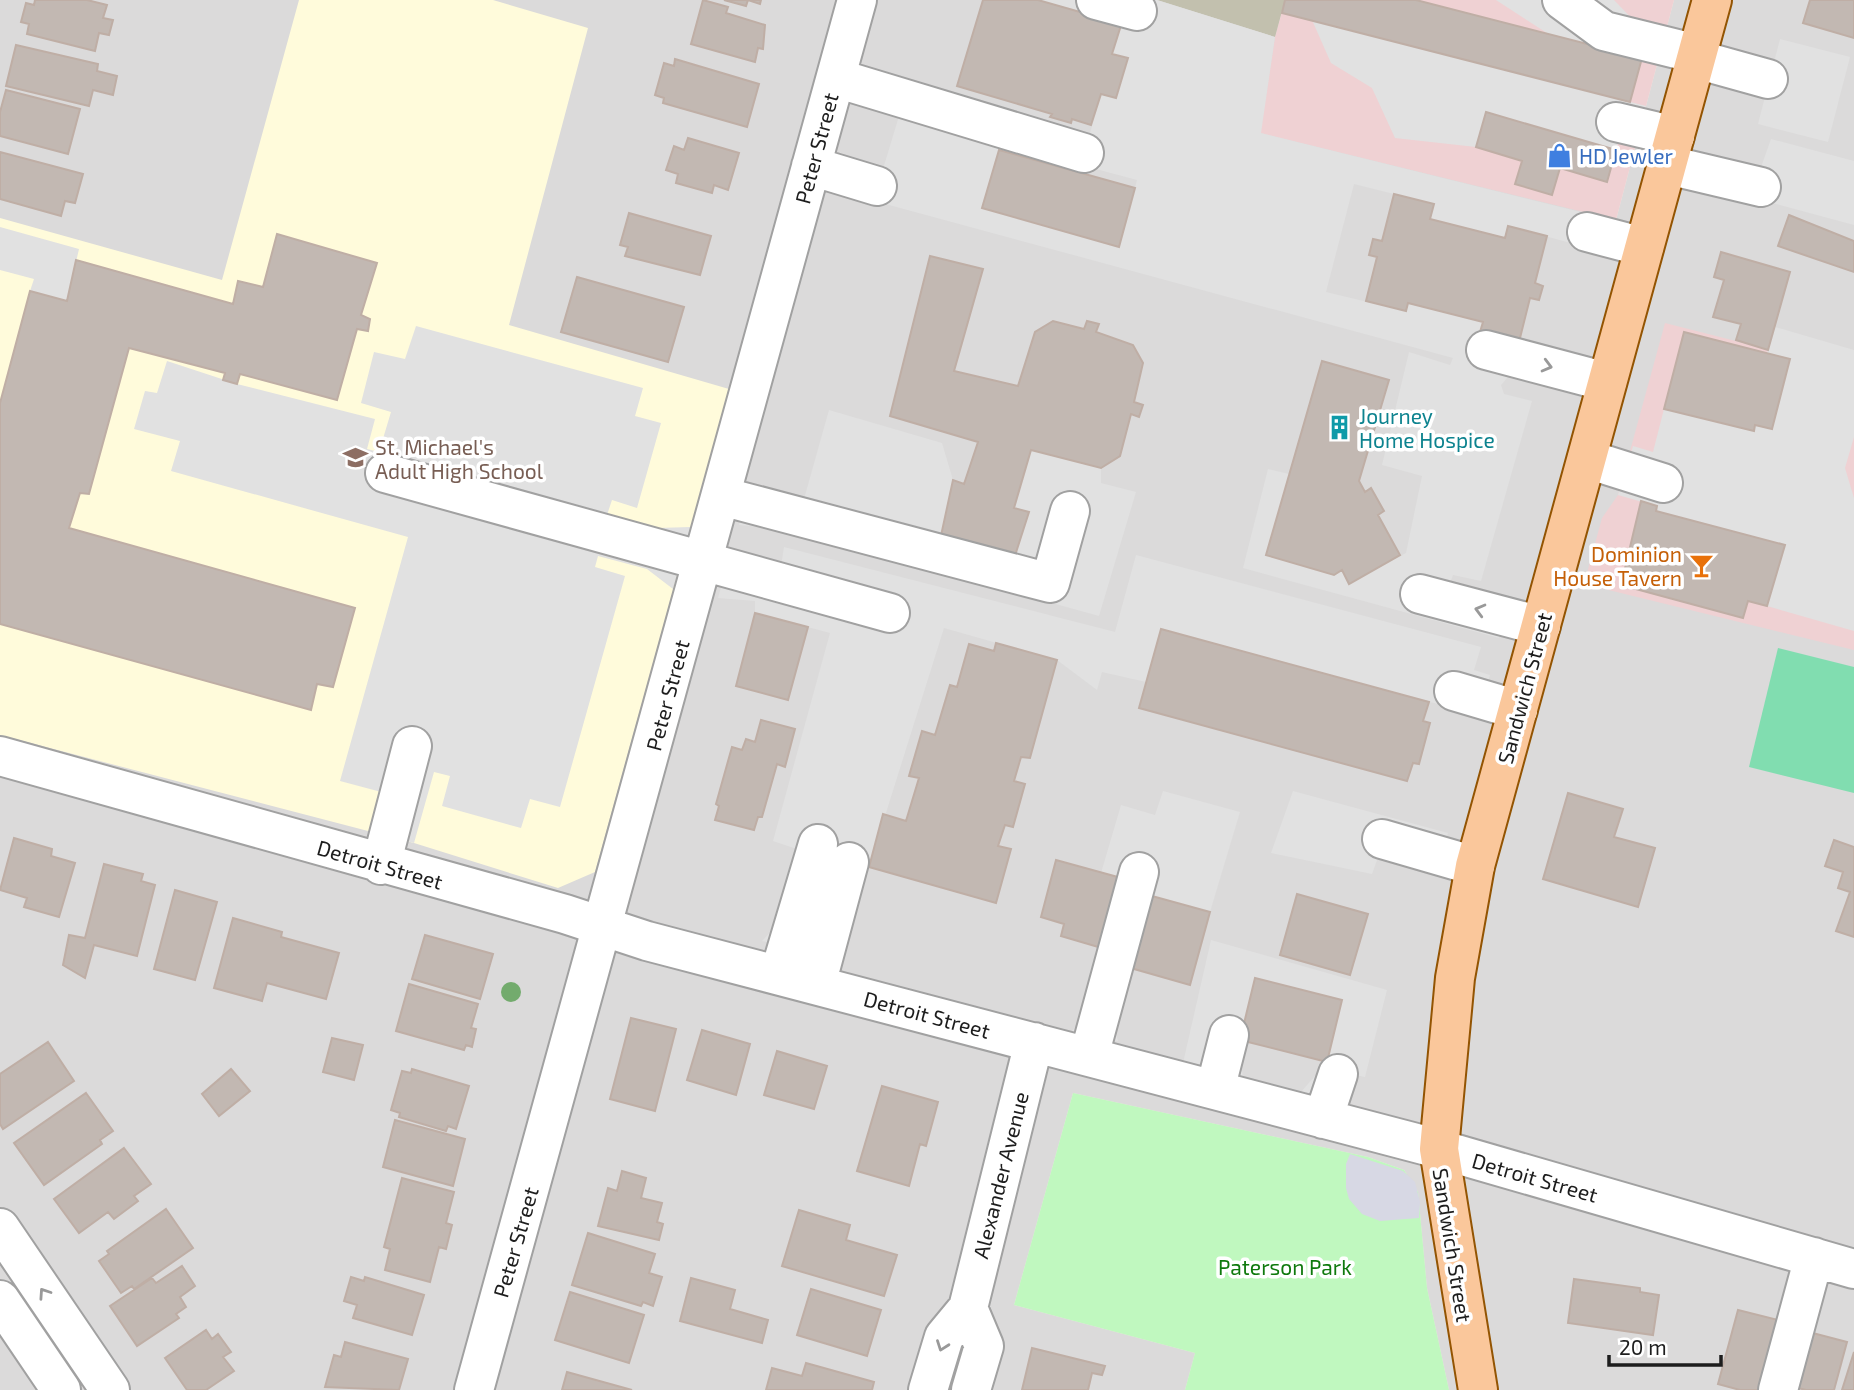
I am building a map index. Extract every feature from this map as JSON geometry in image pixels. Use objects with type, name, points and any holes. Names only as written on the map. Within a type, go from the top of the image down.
[{"type":"main road","name":"Sandwich Street","points":[[1478,1390],[1438,1149],[1455,978],[1475,866],[1712,0]]},
{"type":"street","name":"Peter Street","points":[[474,1390],[857,0]]},
{"type":"street","points":[[1096,0],[1137,11]]},
{"type":"street","points":[[1562,0],[1604,31],[1697,56],[1768,79]]},
{"type":"street","points":[[836,78],[1084,153]]},
{"type":"street","points":[[1616,122],[1671,150],[1761,187]]},
{"type":"street","points":[[811,166],[877,186]]},
{"type":"street","points":[[1587,232],[1644,247]]},
{"type":"street","points":[[1486,350],[1607,382]]},
{"type":"street","points":[[1587,459],[1663,483]]},
{"type":"street","points":[[385,473],[890,613]]},
{"type":"street","points":[[722,496],[1050,583],[1070,511]]},
{"type":"street","points":[[1420,594],[1541,626]]},
{"type":"street","points":[[1454,691],[1518,710]]},
{"type":"street","points":[[381,865],[412,746]]},
{"type":"street","name":"Detroit Street","points":[[0,756],[381,865],[565,914],[603,928],[1438,1149],[1854,1269]]},
{"type":"street","points":[[1382,839],[1475,866]]},
{"type":"street","points":[[779,975],[834,853],[816,985]]},
{"type":"street","points":[[1089,1056],[1139,872]]},
{"type":"street","points":[[1214,1090],[1229,1035]]},
{"type":"street","name":"Alexander Avenue","points":[[928,1390],[944,1337],[968,1308],[1034,1042]]},
{"type":"street","points":[[1323,1119],[1338,1074]]},
{"type":"street","points":[[0,1228],[110,1390]]},
{"type":"street","points":[[1778,1390],[1814,1257]]},
{"type":"street","points":[[0,1300],[61,1390]]},
{"type":"street","points":[[968,1308],[984,1346],[971,1390]]},
{"type":"street","points":[[34,1349],[66,1325]]},
{"type":"shaded area","points":[[0,0],[1285,0],[1275,37],[1616,220],[1674,0],[1854,0],[1854,1390],[1449,1390],[1427,1288],[1418,1192],[1404,1170],[1368,1157],[1073,1093],[1014,1305],[1195,1353],[1185,1390],[0,1390]]},
{"type":"shaded area","name":"St. Michael's Adult High School","points":[[299,0],[493,0],[588,28],[509,325],[729,389],[595,872],[558,888],[414,843],[0,735],[0,218],[222,280]]},
{"type":"shaded area","points":[[1038,0],[1157,0],[1275,37],[1261,133],[1597,216],[1607,253],[1508,226],[1505,238],[1430,219],[1434,204],[1354,184],[1326,292],[1405,311],[1408,303],[1483,322],[1480,332],[1578,353],[1569,383],[1520,374],[1508,377],[1501,385],[1504,394],[1532,401],[1481,581],[1453,575],[1450,583],[1510,600],[1499,638],[1243,568],[1268,469],[1289,474],[1266,555],[1334,575],[1342,570],[1349,584],[1406,553],[1422,476],[1382,465],[1409,352],[1450,365],[1453,358],[856,196],[828,192],[840,152],[862,166],[883,169],[899,116],[1000,144],[983,208],[1135,188],[1137,180],[1081,165],[1101,94],[1116,98],[1128,59],[1112,54],[1122,22]]},
{"type":"shaded area","points":[[1157,0],[1285,0],[1275,37]]},
{"type":"shaded area","points":[[1285,0],[1674,0],[1616,220],[1260,133],[1275,37]]},
{"type":"shaded area","points":[[1496,0],[1614,0],[1639,26],[1658,63],[1550,35]]},
{"type":"shaded area","points":[[1312,20],[1646,106],[1637,140],[1620,136],[1616,150],[1487,112],[1476,147],[1395,138],[1372,88],[1331,63]]},
{"type":"shaded area","points":[[1780,39],[1850,57],[1828,142],[1758,124]]},
{"type":"shaded area","points":[[1771,139],[1854,161],[1854,225],[1728,191],[1760,170]]},
{"type":"shaded area","points":[[0,227],[79,249],[67,301],[30,291],[34,279],[0,270]]},
{"type":"shaded area","points":[[1665,323],[1854,371],[1854,650],[1584,584],[1602,518],[1618,495]]},
{"type":"shaded area","points":[[416,326],[643,388],[635,416],[661,423],[637,508],[612,500],[607,515],[657,528],[691,527],[673,589],[647,569],[598,556],[595,567],[625,576],[560,807],[530,799],[521,828],[442,806],[450,776],[434,772],[414,843],[374,832],[385,793],[340,781],[408,537],[171,471],[180,441],[134,429],[145,391],[157,393],[167,361],[237,384],[375,419],[367,449],[379,452],[391,412],[361,403],[374,352],[405,359]]},
{"type":"shaded area","points":[[1775,327],[1854,350],[1854,437],[1845,468],[1854,498],[1854,631],[1767,606],[1784,545],[1656,511],[1656,506],[1618,495],[1633,446],[1653,452],[1664,409],[1754,431],[1755,425],[1772,429],[1790,359],[1767,353]]},
{"type":"shaded area","points":[[829,410],[942,443],[953,480],[939,545],[1012,565],[1029,513],[1014,508],[1031,450],[1101,468],[1101,483],[1136,492],[1099,616],[786,529],[739,525],[748,482],[804,499]]},
{"type":"shaded area","points":[[784,547],[1115,632],[1136,555],[1481,647],[1474,670],[1490,675],[1480,712],[1429,702],[1161,629],[1146,682],[1102,672],[1097,690],[1057,660],[944,628],[869,867],[831,857],[804,949],[762,941],[778,924],[797,849],[773,841],[830,633],[755,613],[755,601],[718,598],[731,551],[780,572]]},
{"type":"shaded area","points":[[1163,791],[1240,812],[1210,912],[1141,893],[1113,1023],[1118,1041],[1071,1032],[1087,1015],[1125,880],[1101,873],[1121,805],[1155,815]]},
{"type":"shaded area","points":[[1293,791],[1448,833],[1438,861],[1380,852],[1372,874],[1271,853]]},
{"type":"shaded area","points":[[1211,940],[1387,990],[1365,1077],[1350,1074],[1347,1108],[1301,1092],[1327,1062],[1342,1000],[1255,978],[1240,1054],[1243,1078],[1183,1063]]},
{"type":"shaded area","points":[[1350,1154],[1403,1171],[1415,1182],[1420,1202],[1419,1218],[1380,1221],[1362,1214],[1349,1199],[1346,1188],[1346,1164]]},
{"type":"green space","points":[[1778,648],[1854,667],[1854,793],[1749,767]]},
{"type":"green space","name":"Paterson Park","points":[[1073,1093],[1368,1157],[1404,1170],[1418,1192],[1427,1288],[1449,1390],[1185,1390],[1195,1353],[1014,1305]]},
{"type":"building","points":[[35,0],[87,0],[107,5],[103,18],[113,20],[109,35],[99,33],[95,51],[27,34],[29,24],[21,22],[26,3],[34,5]]},
{"type":"building","points":[[703,0],[728,7],[726,13],[765,25],[763,49],[758,48],[755,62],[691,44]]},
{"type":"building","points":[[724,0],[748,0],[746,6]]},
{"type":"building","points":[[983,0],[1038,0],[1080,12],[1082,6],[1122,22],[1112,54],[1128,58],[1116,98],[1101,94],[1091,125],[1072,119],[1071,123],[1050,117],[1052,114],[957,86]]},
{"type":"building","points":[[1285,0],[1416,0],[1642,58],[1630,102],[1282,13]]},
{"type":"building","points":[[1810,0],[1854,0],[1854,38],[1803,23]]},
{"type":"building","points":[[16,45],[98,64],[97,71],[117,76],[113,95],[93,90],[89,106],[6,86]]},
{"type":"building","points":[[675,59],[759,84],[747,127],[663,103],[664,98],[655,95],[664,63],[674,66]]},
{"type":"building","points":[[6,90],[80,109],[68,154],[0,136],[0,112]]},
{"type":"building","name":"HD Jewler","points":[[1486,112],[1616,150],[1607,182],[1560,168],[1552,195],[1515,184],[1522,161],[1476,147]]},
{"type":"building","points":[[688,138],[739,153],[728,190],[714,185],[712,193],[676,183],[678,174],[666,170],[674,146],[684,150]]},
{"type":"building","points":[[999,150],[1135,188],[1119,247],[982,208]]},
{"type":"building","points":[[0,152],[83,174],[75,203],[65,201],[61,216],[0,199]]},
{"type":"building","points":[[1394,194],[1434,204],[1430,219],[1505,238],[1508,226],[1547,236],[1535,283],[1543,286],[1539,300],[1530,298],[1519,342],[1480,332],[1483,322],[1408,303],[1406,311],[1366,301],[1377,257],[1369,255],[1373,239],[1382,241]]},
{"type":"building","points":[[629,213],[711,236],[700,275],[625,256],[628,247],[620,245]]},
{"type":"building","points":[[1789,215],[1854,241],[1854,272],[1778,246]]},
{"type":"building","points":[[277,234],[377,263],[361,315],[370,319],[368,331],[357,329],[337,400],[240,374],[237,384],[223,380],[225,373],[129,348],[89,494],[80,493],[69,528],[355,608],[333,687],[317,684],[311,710],[0,624],[0,403],[30,291],[67,301],[76,260],[233,304],[238,281],[263,287]]},
{"type":"building","points":[[1721,252],[1790,272],[1768,350],[1736,340],[1741,324],[1713,317],[1724,280],[1714,277]]},
{"type":"building","points":[[930,256],[983,269],[954,371],[1018,386],[1035,332],[1053,321],[1084,329],[1087,321],[1099,324],[1096,332],[1133,345],[1143,363],[1134,402],[1143,405],[1139,417],[1131,414],[1120,456],[1101,468],[1031,450],[1014,508],[1029,512],[1012,565],[939,545],[953,480],[964,484],[978,442],[890,416]]},
{"type":"building","points":[[577,277],[684,307],[668,362],[561,332]]},
{"type":"building","points":[[1684,332],[1790,359],[1772,429],[1755,425],[1754,431],[1664,409]]},
{"type":"building","name":"Journey Home Hospice","points":[[1322,361],[1389,380],[1359,481],[1365,492],[1371,488],[1384,511],[1378,515],[1400,555],[1349,584],[1342,570],[1334,575],[1266,555]]},
{"type":"building","name":"Dominion House Tavern","points":[[1641,501],[1657,506],[1656,511],[1785,545],[1767,606],[1748,601],[1743,618],[1621,585]]},
{"type":"building","points":[[755,613],[808,627],[788,700],[736,686]]},
{"type":"building","points":[[1161,629],[1429,702],[1423,721],[1430,723],[1419,764],[1413,763],[1407,781],[1139,708]]},
{"type":"building","points":[[996,643],[1057,660],[1030,758],[1021,757],[1014,781],[1025,784],[1013,827],[1005,825],[998,846],[1011,849],[996,903],[869,867],[883,814],[906,821],[919,778],[909,776],[922,731],[935,735],[950,685],[957,687],[969,644],[994,651]]},
{"type":"building","points":[[761,720],[795,729],[785,767],[777,764],[762,817],[758,817],[754,830],[715,820],[719,806],[716,804],[732,747],[742,750],[746,739],[755,742]]},
{"type":"building","points":[[1568,793],[1623,809],[1614,837],[1655,848],[1638,907],[1543,879]]},
{"type":"building","points":[[14,838],[52,849],[51,856],[75,863],[59,917],[24,907],[27,898],[0,890]]},
{"type":"building","points":[[1834,840],[1854,847],[1854,937],[1836,931],[1850,892],[1838,888],[1843,872],[1825,866]]},
{"type":"building","points":[[1056,860],[1125,879],[1105,949],[1061,936],[1064,924],[1041,917]]},
{"type":"building","points":[[104,864],[143,874],[141,881],[155,885],[137,956],[94,945],[85,978],[63,965],[69,935],[85,938]]},
{"type":"building","points":[[175,890],[217,902],[195,980],[154,969]]},
{"type":"building","points":[[1141,893],[1210,912],[1190,985],[1120,965]]},
{"type":"building","points":[[1297,894],[1368,914],[1350,975],[1280,955]]},
{"type":"building","points":[[233,918],[282,932],[281,937],[339,953],[326,999],[267,983],[262,1001],[214,988]]},
{"type":"building","points":[[425,935],[493,954],[480,999],[412,979]]},
{"type":"building","points":[[1255,978],[1342,1000],[1327,1062],[1240,1040]]},
{"type":"building","points":[[409,984],[478,1004],[471,1028],[476,1029],[472,1047],[466,1045],[464,1050],[396,1031]]},
{"type":"building","points":[[631,1018],[676,1029],[655,1111],[610,1099]]},
{"type":"building","points":[[702,1030],[750,1044],[736,1095],[687,1080]]},
{"type":"building","points":[[332,1038],[363,1045],[354,1080],[323,1072]]},
{"type":"building","points":[[48,1042],[74,1081],[3,1129],[0,1124],[0,1074]]},
{"type":"building","points":[[777,1051],[827,1066],[814,1109],[764,1095]]},
{"type":"building","points":[[231,1069],[250,1091],[219,1116],[202,1094]]},
{"type":"building","points":[[412,1069],[469,1086],[456,1129],[448,1126],[446,1131],[399,1117],[400,1113],[391,1110],[402,1071],[411,1073]]},
{"type":"building","points":[[882,1086],[938,1102],[926,1146],[920,1144],[909,1186],[857,1171]]},
{"type":"building","points":[[86,1093],[113,1131],[100,1140],[102,1144],[44,1185],[14,1143]]},
{"type":"building","points":[[395,1120],[465,1139],[453,1186],[383,1167]]},
{"type":"building","points":[[124,1148],[151,1184],[134,1196],[138,1201],[114,1219],[108,1212],[79,1233],[54,1199]]},
{"type":"building","points":[[622,1171],[646,1178],[641,1198],[662,1203],[657,1222],[663,1224],[659,1240],[598,1226],[608,1188],[617,1191]]},
{"type":"building","points":[[402,1178],[454,1192],[446,1223],[452,1225],[446,1249],[439,1247],[430,1282],[385,1270],[390,1249],[384,1247]]},
{"type":"building","points":[[166,1209],[193,1248],[134,1289],[132,1286],[121,1293],[99,1261],[109,1254],[107,1251]]},
{"type":"building","points":[[799,1210],[850,1225],[846,1240],[897,1255],[884,1296],[782,1266]]},
{"type":"building","points":[[588,1233],[655,1254],[649,1273],[662,1277],[653,1306],[643,1302],[641,1306],[572,1285]]},
{"type":"building","points":[[182,1266],[195,1286],[180,1297],[186,1307],[176,1314],[179,1318],[137,1346],[110,1306],[152,1278],[156,1283]]},
{"type":"building","points":[[351,1277],[364,1281],[365,1277],[424,1295],[412,1335],[353,1318],[357,1305],[344,1301]]},
{"type":"building","points":[[691,1278],[735,1290],[730,1309],[768,1320],[762,1343],[680,1321]]},
{"type":"building","points":[[1574,1279],[1640,1288],[1640,1292],[1659,1295],[1653,1335],[1568,1323]]},
{"type":"building","points":[[811,1289],[881,1310],[867,1356],[797,1335]]},
{"type":"building","points":[[570,1292],[644,1315],[629,1363],[555,1340]]},
{"type":"building","points":[[1738,1310],[1786,1322],[1768,1390],[1740,1390],[1718,1384]]},
{"type":"building","points":[[206,1330],[212,1339],[218,1334],[231,1352],[223,1357],[234,1371],[206,1390],[187,1390],[165,1358]]},
{"type":"building","points":[[1805,1331],[1847,1342],[1834,1390],[1806,1390],[1790,1386]]},
{"type":"building","points":[[345,1342],[408,1359],[399,1390],[325,1387],[334,1355],[341,1357]]},
{"type":"building","points":[[1032,1348],[1105,1366],[1102,1375],[1092,1373],[1088,1390],[1022,1390]]},
{"type":"building","points":[[1854,1352],[1854,1390],[1842,1390]]},
{"type":"building","points":[[806,1363],[874,1382],[872,1390],[766,1390],[772,1368],[802,1376]]},
{"type":"building","points":[[567,1372],[632,1390],[562,1390]]},
{"type":"place","name":"HD Jewler","points":[[1559,155]]},
{"type":"place","name":"Journey Home Hospice","points":[[1339,427]]},
{"type":"place","name":"St. Michael's Adult High School","points":[[355,458]]},
{"type":"place","name":"Dominion House Tavern","points":[[1702,565]]}]
